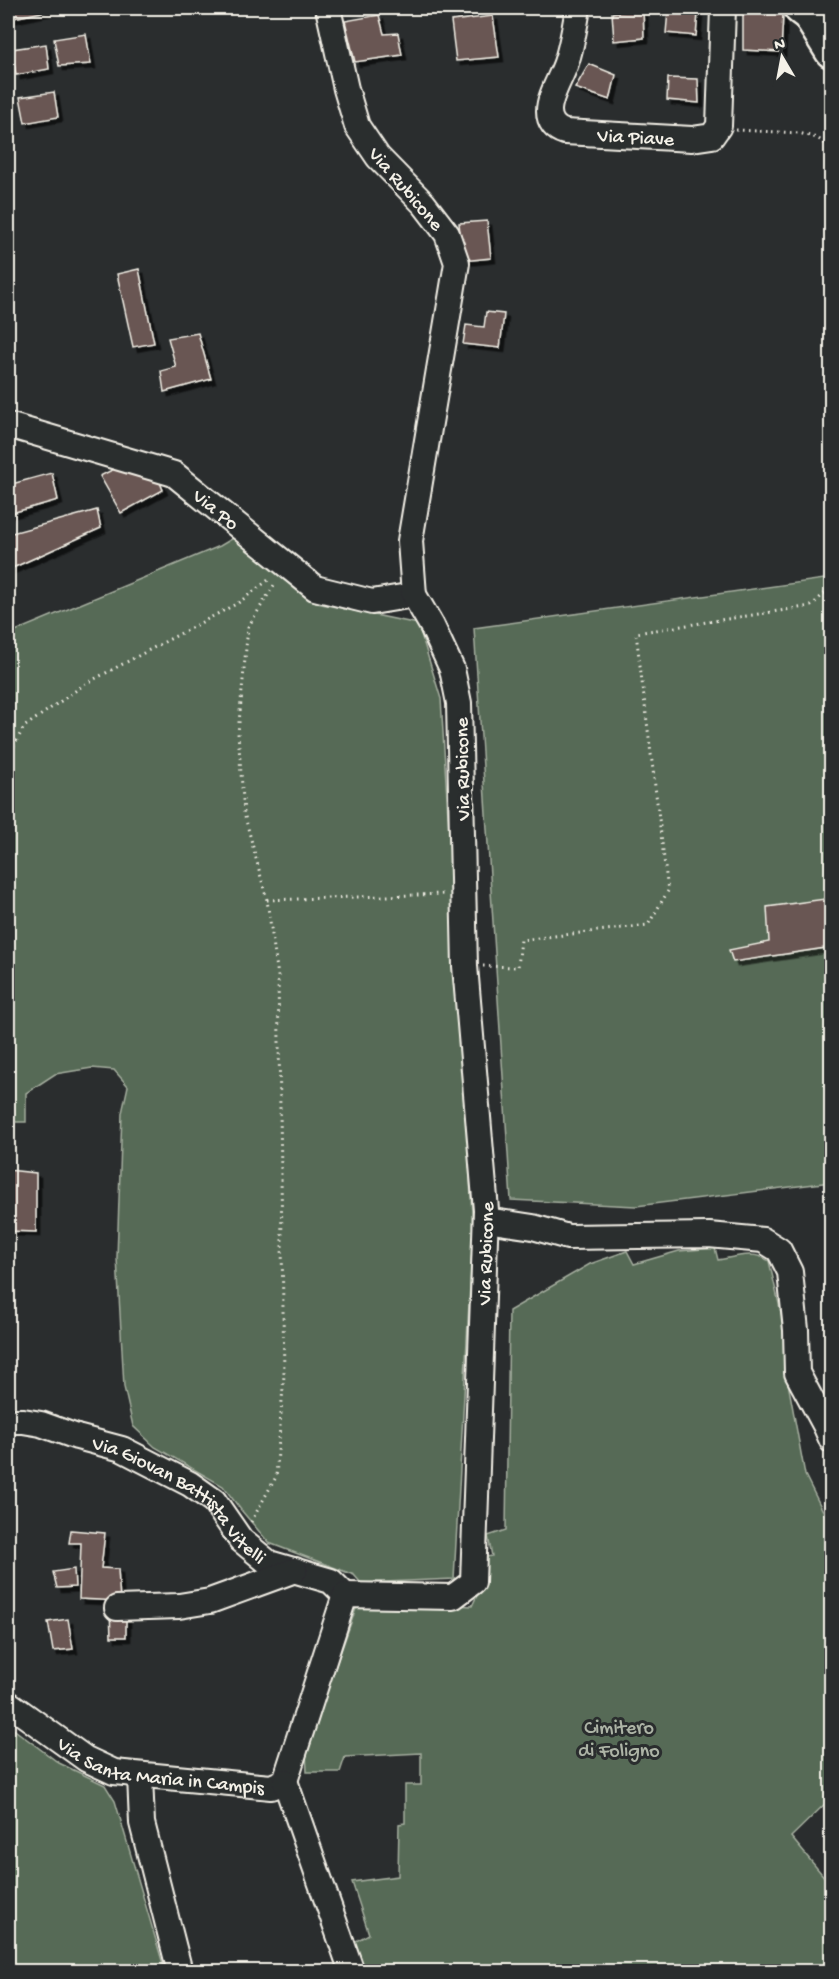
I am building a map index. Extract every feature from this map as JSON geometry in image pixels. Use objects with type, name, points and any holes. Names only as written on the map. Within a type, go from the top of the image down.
[{"type":"highway","points":[[801,8],[809,14],[831,51]]},
{"type":"highway","points":[[820,8],[831,45]]},
{"type":"street","name":"Via Rubicone","points":[[328,8],[346,89],[357,126],[378,157],[424,204],[447,234],[457,263],[410,541],[414,595],[432,626],[452,669],[459,703],[465,966],[486,1220],[473,1581],[453,1597],[345,1595]]},
{"type":"street","name":"Via Piave","points":[[578,8],[567,61],[549,111],[550,119],[557,129],[565,132],[702,139],[712,136],[719,126]]},
{"type":"street","points":[[719,126],[723,8]]},
{"type":"street","name":"Via Po","points":[[8,425],[174,474],[315,588],[372,602],[414,595]]},
{"type":"street","points":[[486,1220],[533,1227],[568,1237],[708,1235],[763,1240],[779,1250],[789,1272],[796,1330],[797,1373],[825,1425],[831,1442]]},
{"type":"street","name":"Via Giovan Battista Vitelli","points":[[8,1421],[41,1424],[122,1449],[190,1484],[214,1501],[241,1540],[269,1563],[331,1581],[345,1595]]},
{"type":"street","points":[[117,1608],[179,1606],[210,1601],[295,1570]]},
{"type":"street","name":"Via Santa Maria in Campis","points":[[8,1703],[86,1759],[114,1772],[272,1787],[285,1781],[345,1595]]},
{"type":"street","points":[[114,1772],[142,1823]]},
{"type":"street","points":[[140,1776],[142,1823],[180,1971]]},
{"type":"street","points":[[285,1781],[352,1971]]},
{"type":"path","points":[[719,126],[734,130],[799,133],[818,138],[829,146],[831,159]]},
{"type":"path","points":[[8,757],[24,727],[85,684],[238,603],[287,566]]},
{"type":"path","points":[[261,1504],[276,1477],[284,1375],[278,976],[267,900],[244,813],[238,733],[248,627],[287,566]]},
{"type":"path","points":[[465,966],[518,967],[521,940],[648,924],[668,891],[636,633],[811,606],[831,591]]},
{"type":"path","points":[[267,900],[464,893]]},
{"type":"green space","points":[[235,537],[317,603],[418,624],[441,699],[473,1230],[454,1579],[361,1583],[354,1575],[269,1543],[223,1486],[155,1447],[133,1426],[124,1387],[117,1258],[122,1113],[128,1086],[114,1070],[92,1068],[55,1074],[26,1093],[26,1122],[8,1122],[8,634],[220,546]]},
{"type":"green space","points":[[831,578],[831,1182],[636,1206],[511,1200],[474,628]]},
{"type":"green space","name":"Cimitero di Foligno","points":[[715,1248],[718,1260],[751,1255],[769,1261],[786,1334],[784,1361],[805,1475],[831,1527],[831,1798],[791,1837],[831,1885],[831,1971],[357,1971],[347,1946],[369,1934],[352,1882],[398,1876],[399,1824],[405,1823],[405,1785],[421,1785],[421,1753],[345,1757],[340,1772],[307,1772],[306,1750],[359,1600],[472,1606],[483,1583],[481,1558],[492,1556],[488,1536],[506,1530],[509,1311],[590,1264],[627,1251],[634,1264],[679,1251]]},
{"type":"green space","points":[[8,1725],[59,1763],[105,1785],[115,1801],[165,1971],[8,1971]]},
{"type":"building","points":[[8,8],[62,8],[8,19]]},
{"type":"building","points":[[643,9],[644,38],[614,41],[612,13]]},
{"type":"building","points":[[668,11],[698,13],[696,36],[666,33]]},
{"type":"building","points":[[743,14],[783,14],[781,52],[743,50]]},
{"type":"building","points":[[379,15],[384,34],[398,33],[402,55],[355,62],[345,21]]},
{"type":"building","points":[[493,16],[499,57],[456,61],[451,21]]},
{"type":"building","points":[[86,34],[91,64],[59,66],[54,39]]},
{"type":"building","points":[[46,44],[49,69],[16,75],[12,49]]},
{"type":"building","points":[[589,64],[616,75],[610,100],[575,88]]},
{"type":"building","points":[[668,78],[698,79],[699,103],[667,100]]},
{"type":"building","points":[[54,92],[58,117],[25,123],[20,97]]},
{"type":"building","points":[[487,221],[491,258],[463,261],[459,223]]},
{"type":"building","points":[[139,269],[154,343],[133,347],[117,274]]},
{"type":"building","points":[[486,312],[504,314],[500,348],[463,344],[466,325],[484,327]]},
{"type":"building","points":[[198,333],[211,379],[164,392],[161,371],[176,367],[168,338]]},
{"type":"building","points":[[114,469],[158,478],[163,490],[121,513],[100,476]]},
{"type":"building","points":[[52,473],[58,500],[8,514],[8,485]]},
{"type":"building","points":[[97,510],[101,528],[8,570],[8,534]]},
{"type":"building","points":[[832,898],[832,947],[733,962],[729,950],[769,942],[767,907]]},
{"type":"building","points":[[8,1170],[36,1173],[36,1232],[8,1231]]},
{"type":"building","points":[[71,1530],[105,1533],[101,1568],[118,1569],[120,1601],[79,1599],[81,1543],[69,1543]]},
{"type":"building","points":[[74,1569],[75,1587],[57,1588],[53,1572]]},
{"type":"building","points":[[110,1610],[126,1611],[126,1637],[111,1637]]},
{"type":"building","points":[[68,1619],[73,1649],[53,1651],[48,1622]]}]
